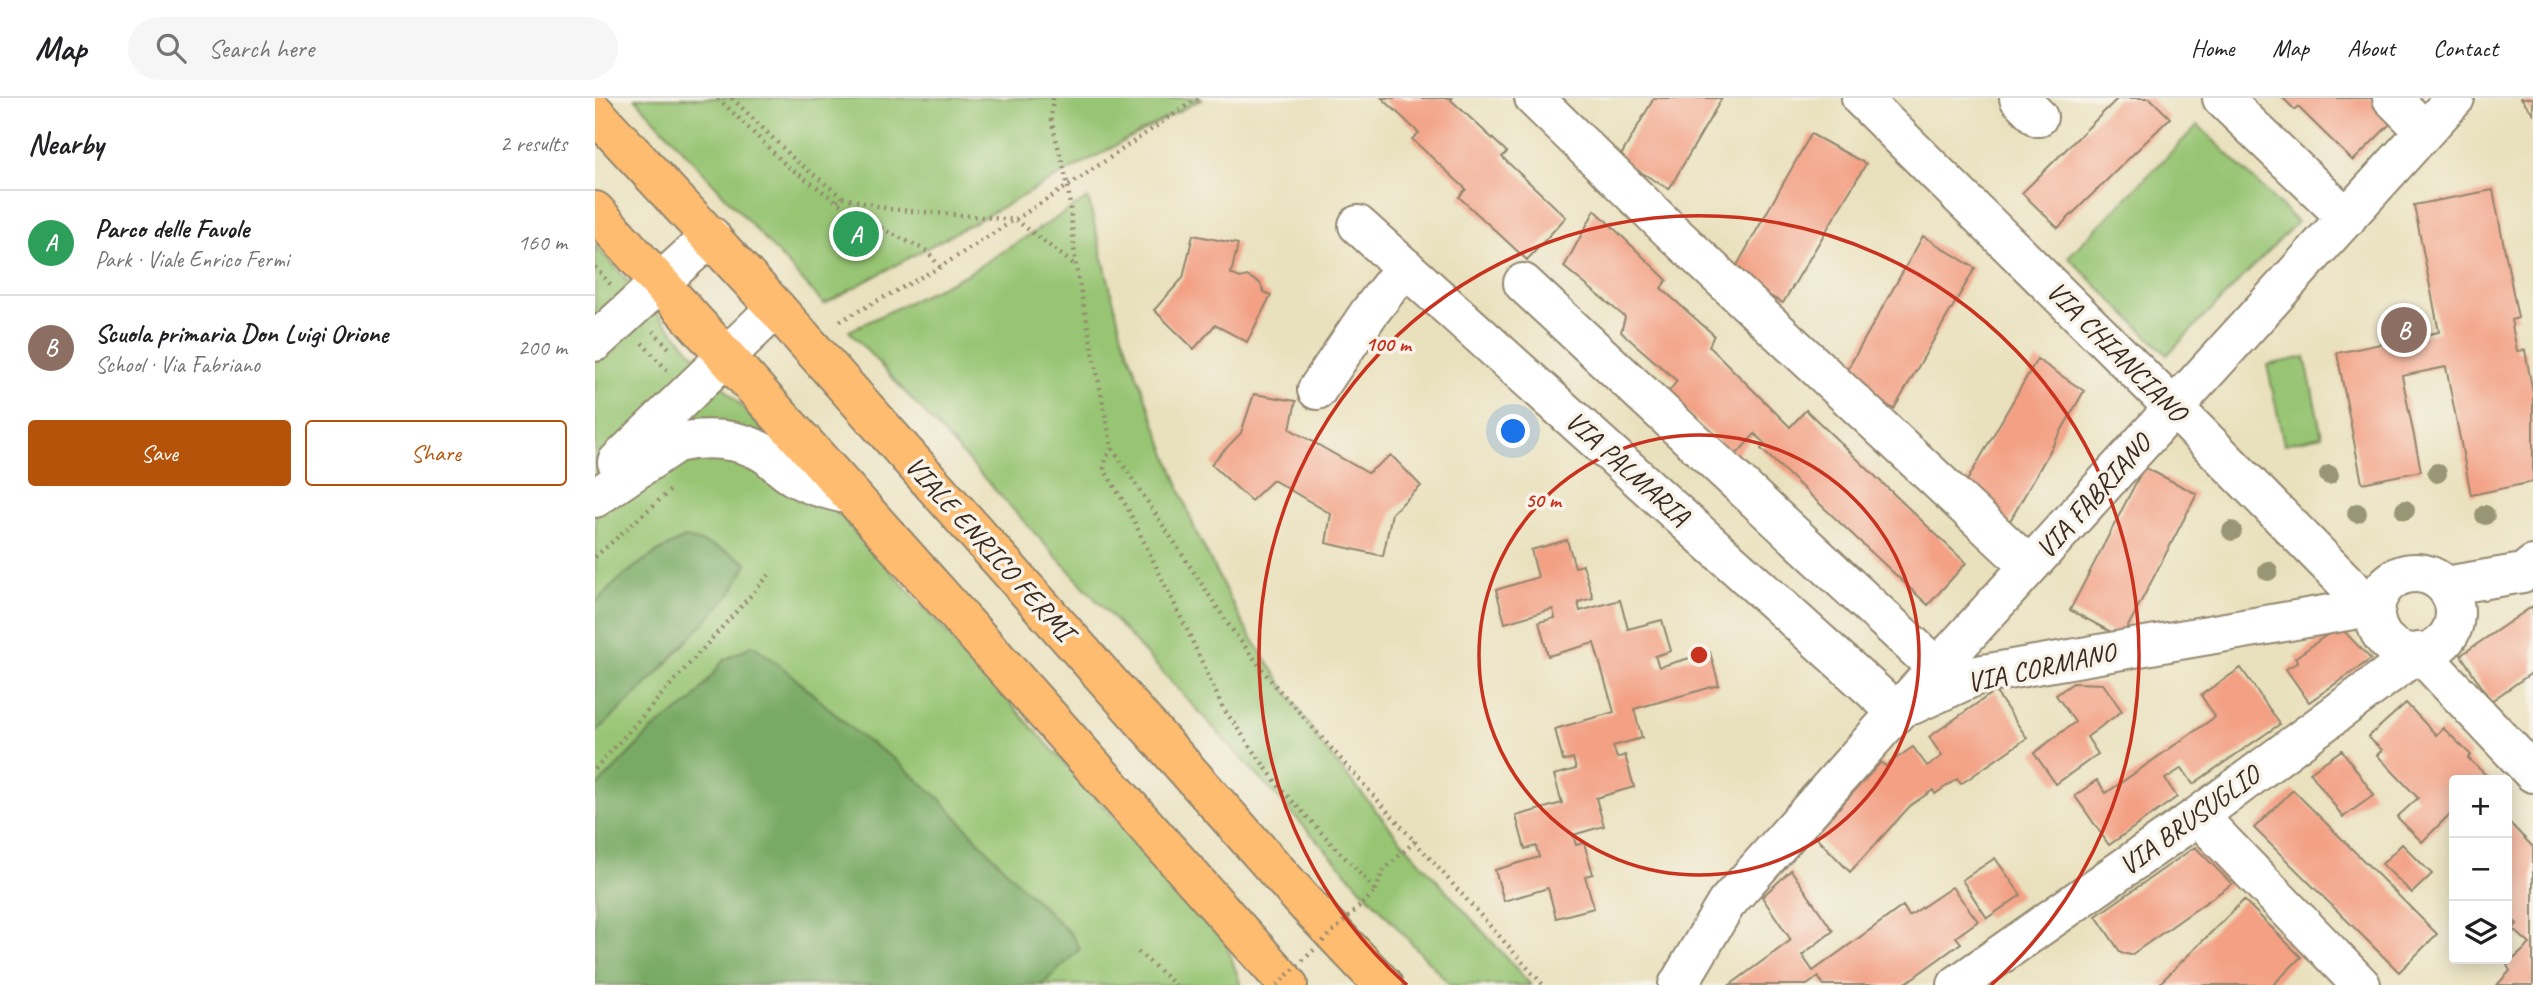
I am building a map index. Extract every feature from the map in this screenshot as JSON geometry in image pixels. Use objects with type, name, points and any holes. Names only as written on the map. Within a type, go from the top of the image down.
[{"type":"main road","name":"VIALE ENRICO FERMI","points":[[595,113],[711,236],[1307,905],[1383,985]]},
{"type":"main road","points":[[595,211],[1288,985]]},
{"type":"street","points":[[1534,98],[1675,235],[2029,566]]},
{"type":"street","points":[[2222,98],[2347,218]]},
{"type":"street","points":[[2392,98],[2425,131]]},
{"type":"street","name":"VIA FABRIANO","points":[[1897,712],[2455,98]]},
{"type":"street","name":"VIA CHIANCIANO","points":[[1868,101],[2373,607]]},
{"type":"street","name":"VIA PALMARIA","points":[[1357,225],[1897,712]]},
{"type":"street","points":[[595,342],[711,236]]},
{"type":"street","points":[[1317,390],[1369,313],[1405,267]]},
{"type":"street","points":[[1523,283],[1937,668]]},
{"type":"street","points":[[595,483],[776,308]]},
{"type":"street","points":[[595,498],[676,443],[691,439],[731,441],[750,446],[794,477],[851,495]]},
{"type":"street","points":[[2533,565],[2523,573],[2445,586],[2424,574],[2405,575],[2388,584],[2373,607],[2376,621],[2387,640],[2402,650],[2419,652],[2533,773]]},
{"type":"street","name":"VIA BRUSUGLIO","points":[[1959,984],[2198,816],[2419,652],[2433,649],[2441,643],[2452,627],[2455,608],[2453,598],[2445,586]]},
{"type":"street","name":"VIA CORMANO","points":[[1678,985],[1726,904],[1897,712],[1978,675],[2373,607]]},
{"type":"street","points":[[2198,816],[2361,985]]},
{"type":"path","points":[[718,98],[787,166],[840,199],[889,209],[1016,220],[1076,267]]},
{"type":"path","points":[[732,98],[858,217],[927,251],[940,267]]},
{"type":"path","points":[[1053,98],[1051,119],[1067,186],[1076,267],[1112,448],[1230,627],[1272,682],[1543,985]]},
{"type":"path","points":[[840,321],[940,267],[1016,220],[1198,98]]},
{"type":"path","points":[[651,329],[675,355]]},
{"type":"path","points":[[639,339],[671,374]]},
{"type":"path","points":[[1112,448],[1104,470],[1127,507],[1223,708],[1281,789],[1376,891]]},
{"type":"path","points":[[595,557],[674,488]]},
{"type":"path","points":[[595,769],[769,575]]},
{"type":"path","points":[[1277,985],[1376,891],[1382,872],[1415,841]]},
{"type":"path","points":[[1138,952],[1176,985]]},
{"type":"green space","points":[[635,98],[1203,98],[824,304]]},
{"type":"green space","points":[[2198,125],[2297,222],[2167,355],[2068,257]]},
{"type":"green space","points":[[1088,198],[1122,335],[1196,532],[1244,626],[1324,748],[1398,837],[1531,985],[1450,985],[849,331],[967,274]]},
{"type":"green space","points":[[595,245],[1225,940],[1241,985],[595,985]]},
{"type":"green space","points":[[2305,357],[2322,436],[2284,444],[2267,365]]},
{"type":"green space","points":[[685,538],[733,554],[747,563],[732,592],[655,676],[595,734],[595,603],[637,566]]},
{"type":"green space","points":[[753,645],[787,671],[860,736],[894,759],[939,798],[1018,883],[1071,934],[1080,949],[1042,985],[595,985],[595,789],[652,730],[692,701],[724,660]]},
{"type":"building","points":[[1382,98],[1452,98],[1451,100],[1507,152],[1502,157],[1566,217],[1527,260],[1459,197],[1466,189],[1412,139],[1419,133]]},
{"type":"building","points":[[1654,98],[1722,98],[1669,189],[1619,159]]},
{"type":"building","points":[[2118,98],[2150,98],[2170,118],[2058,228],[2022,193]]},
{"type":"building","points":[[2283,98],[2377,98],[2397,117],[2353,161],[2298,107],[2295,110]]},
{"type":"building","points":[[2521,98],[2533,98],[2533,113]]},
{"type":"building","points":[[1811,134],[1866,164],[1783,303],[1731,276]]},
{"type":"building","points":[[2493,190],[2518,318],[2511,320],[2517,351],[2525,350],[2533,393],[2533,482],[2471,495],[2446,367],[2402,376],[2421,471],[2362,483],[2337,353],[2439,332],[2414,205]]},
{"type":"building","points":[[1595,210],[1667,280],[1661,288],[1714,335],[1709,346],[1790,427],[1806,410],[1966,563],[1928,605],[1761,449],[1765,444],[1755,434],[1735,456],[1667,394],[1677,381],[1621,332],[1625,317],[1564,267]]},
{"type":"building","points":[[1193,235],[1238,244],[1231,274],[1240,278],[1247,276],[1260,283],[1264,292],[1271,295],[1247,342],[1215,325],[1194,349],[1154,310],[1183,278]]},
{"type":"building","points":[[1923,236],[1975,268],[1894,409],[1842,379]]},
{"type":"building","points":[[2037,359],[2084,391],[2006,528],[1956,500]]},
{"type":"building","points":[[1254,394],[1296,401],[1290,429],[1368,473],[1391,455],[1421,486],[1392,513],[1383,556],[1326,543],[1331,514],[1273,480],[1251,501],[1211,464],[1241,433]]},
{"type":"building","points":[[2144,467],[2197,494],[2122,638],[2070,610]]},
{"type":"building","points":[[1567,540],[1575,567],[1583,565],[1593,598],[1578,602],[1580,611],[1620,600],[1628,629],[1662,620],[1671,651],[1655,656],[1659,667],[1710,652],[1719,685],[1634,709],[1642,738],[1613,746],[1617,758],[1625,755],[1634,787],[1596,798],[1604,826],[1573,835],[1576,845],[1584,843],[1593,874],[1585,876],[1594,908],[1556,918],[1548,888],[1504,901],[1495,870],[1539,857],[1536,846],[1525,849],[1516,816],[1562,803],[1554,775],[1576,769],[1573,758],[1563,761],[1555,729],[1614,712],[1594,643],[1548,656],[1539,622],[1555,618],[1553,609],[1505,623],[1496,590],[1538,577],[1531,550]]},
{"type":"building","points":[[2533,606],[2533,672],[2491,701],[2461,655]]},
{"type":"building","points":[[2339,626],[2371,659],[2309,702],[2286,669],[2298,662],[2295,658]]},
{"type":"building","points":[[2241,668],[2280,724],[2193,784],[2182,768],[2165,779],[2177,797],[2109,845],[2075,796],[2097,780],[2106,793],[2215,717],[2201,695]]},
{"type":"building","points":[[2073,683],[2103,684],[2122,711],[2087,737],[2098,754],[2056,784],[2034,753],[2075,722],[2056,695]]},
{"type":"building","points":[[1995,691],[2027,738],[1961,784],[1957,779],[1935,794],[1933,790],[1911,805],[1850,872],[1814,835],[1881,762],[1885,766],[1913,747],[1927,766],[1942,756],[1929,737]]},
{"type":"building","points":[[2406,703],[2436,735],[2443,728],[2471,755],[2468,758],[2486,775],[2449,775],[2449,815],[2422,842],[2397,817],[2418,798],[2377,755],[2382,750],[2368,737]]},
{"type":"building","points":[[2342,750],[2374,795],[2343,817],[2310,772]]},
{"type":"building","points":[[2293,790],[2437,934],[2399,972],[2254,828]]},
{"type":"building","points":[[2512,825],[2533,847],[2533,985],[2497,985],[2510,971],[2507,965],[2512,964],[2512,960],[2530,944],[2513,929],[2517,924],[2512,919]]},
{"type":"building","points":[[2402,844],[2432,874],[2412,893],[2382,864]]},
{"type":"building","points":[[2195,847],[2232,884],[2131,955],[2121,953],[2096,916]]},
{"type":"building","points":[[1995,858],[2021,895],[1987,918],[1962,880]]},
{"type":"building","points":[[1791,870],[1833,931],[1802,955],[1813,971],[1903,906],[1909,916],[1952,887],[1978,921],[1956,937],[1961,943],[1903,985],[1824,985],[1818,977],[1807,985],[1730,985],[1791,940],[1762,897]]},
{"type":"building","points":[[2244,900],[2301,957],[2273,985],[2158,985]]},
{"type":"place","name":"Parco delle Favole","points":[[856,234]]},
{"type":"place","name":"Scuola primaria Don Luigi Orione","points":[[2404,330]]}]
